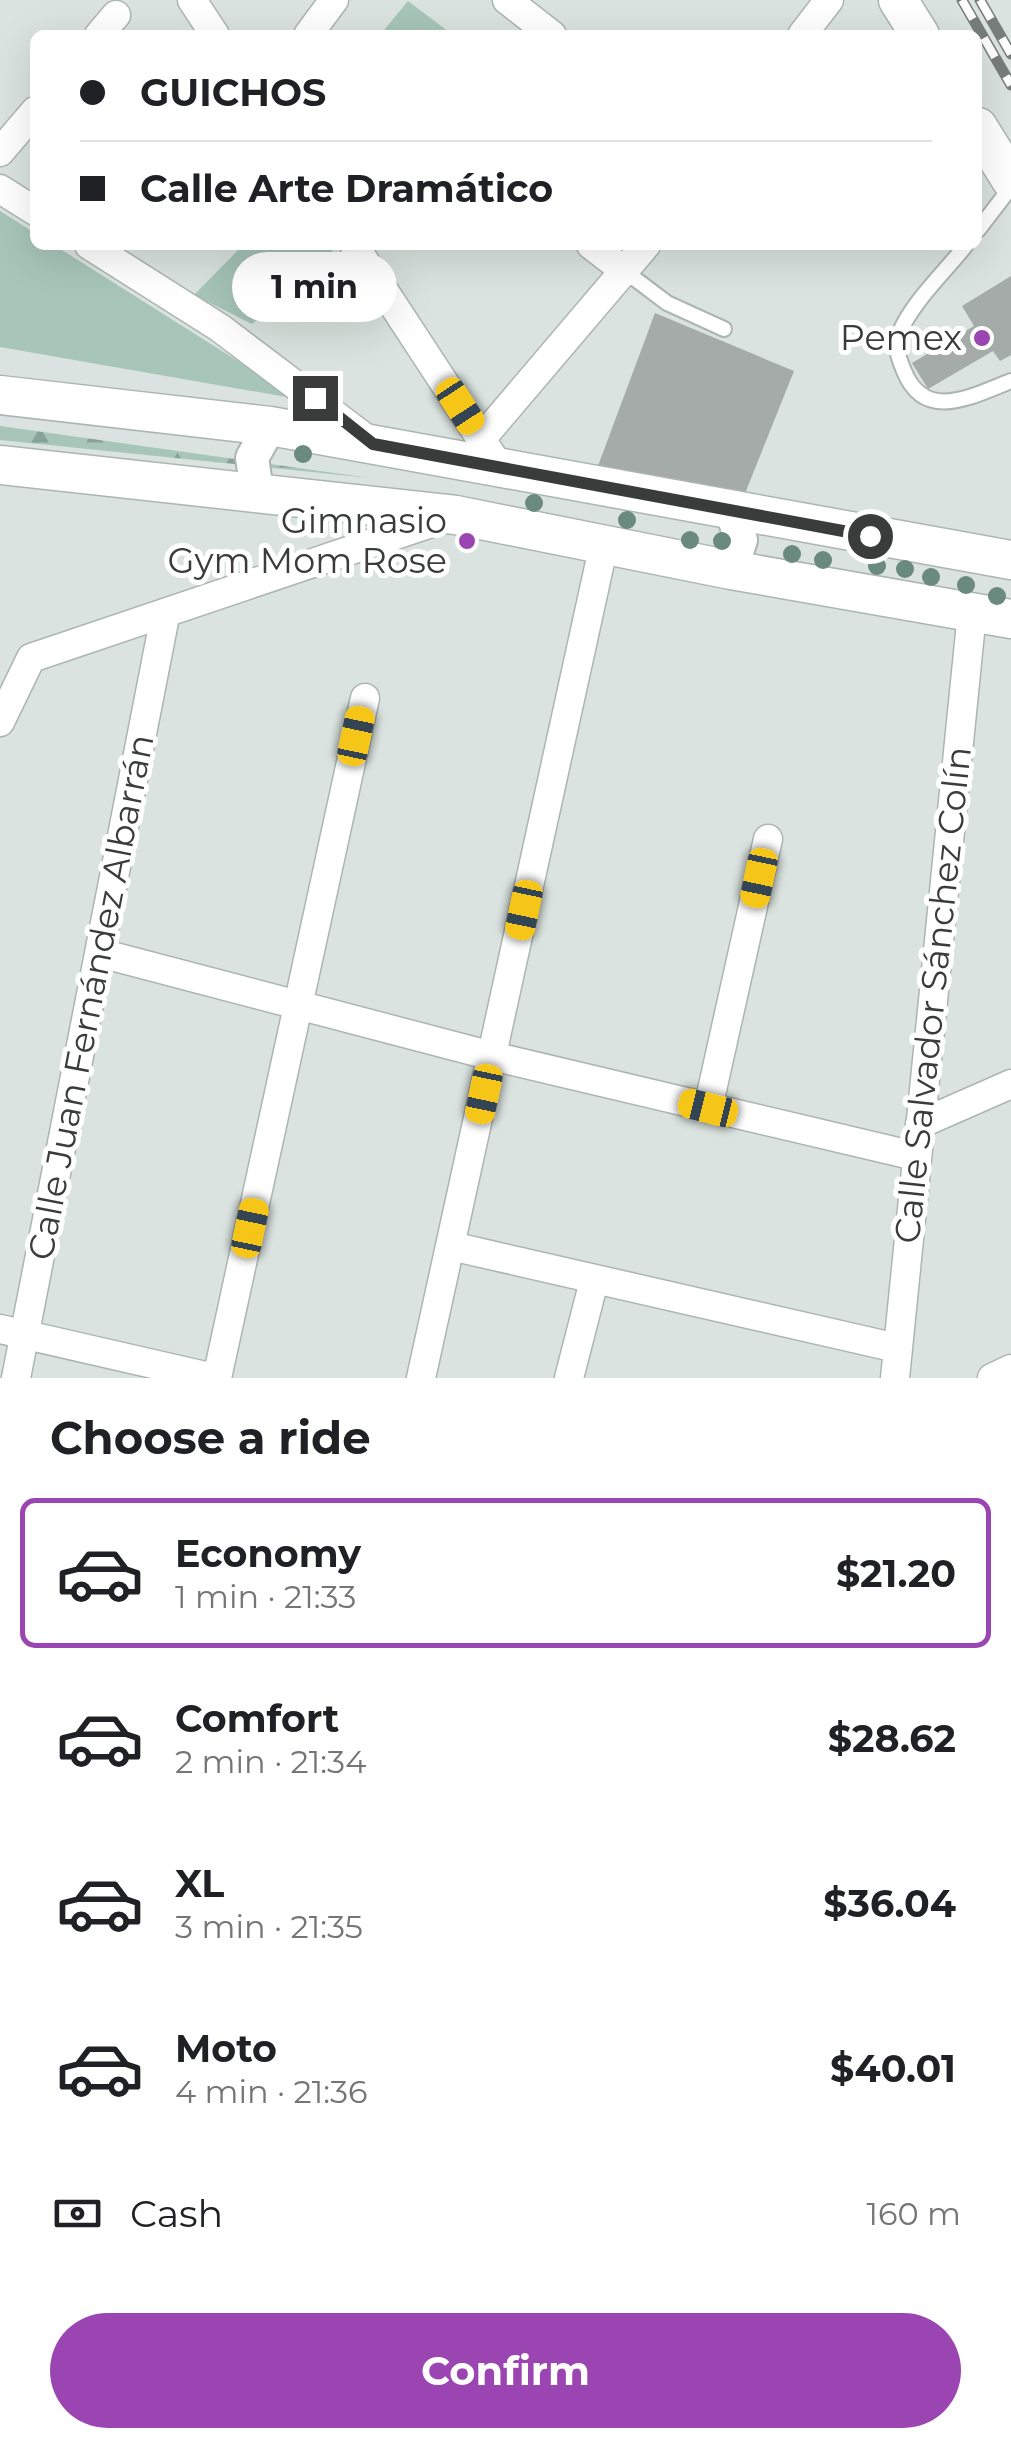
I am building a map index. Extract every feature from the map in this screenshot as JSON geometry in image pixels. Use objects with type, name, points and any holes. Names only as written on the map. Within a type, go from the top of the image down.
[{"type":"main road","points":[[898,0],[917,30]]},
{"type":"main road","points":[[982,134],[1011,183]]},
{"type":"main road","points":[[0,396],[270,426],[373,444],[491,453],[732,512],[1011,560]]},
{"type":"main road","points":[[0,465],[456,514],[730,570],[1011,619]]},
{"type":"street","points":[[192,0],[212,30]]},
{"type":"street","points":[[316,30],[334,0]]},
{"type":"street","points":[[506,0],[545,30]]},
{"type":"street","points":[[806,30],[829,0]]},
{"type":"street","points":[[0,152],[30,117]]},
{"type":"street","points":[[0,189],[30,208]]},
{"type":"street","points":[[97,250],[220,328],[373,444]]},
{"type":"street","points":[[357,250],[491,453],[642,250]]},
{"type":"street","points":[[597,250],[626,272]]},
{"type":"street","points":[[257,491],[252,458],[270,426]]},
{"type":"street","points":[[730,570],[740,540],[732,512]]},
{"type":"street","points":[[1,715],[31,658],[165,616],[456,514]]},
{"type":"street","points":[[421,1378],[604,544]]},
{"type":"street","name":"Calle Salvador Sánchez Colín","points":[[895,1378],[972,613]]},
{"type":"street","name":"Calle Juan Fernández Albarrán","points":[[16,1378],[12,1332],[100,954],[165,616]]},
{"type":"street","points":[[12,1332],[215,1378],[365,698]]},
{"type":"street","points":[[708,1108],[768,839]]},
{"type":"street","points":[[100,954],[492,1056],[915,1156]]},
{"type":"street","points":[[920,1124],[1011,1084]]},
{"type":"street","points":[[452,1246],[897,1348]]},
{"type":"street","points":[[569,1378],[594,1281]]},
{"type":"street","points":[[992,1378],[1011,1370]]},
{"type":"lane","points":[[982,224],[1011,183]]},
{"type":"lane","points":[[962,250],[902,328],[897,353],[911,388],[935,403],[950,404],[1011,381]]},
{"type":"lane","points":[[626,272],[667,303],[724,329]]},
{"type":"green space","points":[[408,1],[446,30],[384,30]]},
{"type":"green space","points":[[0,211],[30,230],[30,250],[62,250],[298,399],[0,347]]},
{"type":"green space","points":[[238,250],[331,250],[337,258],[252,324],[194,295]]},
{"type":"green space","points":[[0,426],[370,478],[0,440]]},
{"type":"building","name":"Pemex","points":[[1011,276],[1011,355],[1000,361],[993,351],[928,389],[912,363],[974,326],[962,306]]},
{"type":"building","points":[[655,313],[794,371],[742,501],[595,474]]},
{"type":"railway","points":[[962,0],[979,30]]},
{"type":"railway","points":[[980,0],[1011,54]]},
{"type":"railway","points":[[982,35],[1011,85]]},
{"type":"place","name":"Pemex","points":[[982,338]]},
{"type":"place","name":"Gimnasio Gym Mom Rose","points":[[467,541]]},
{"type":"route","points":[[315,398],[373,444],[870,536]]}]
